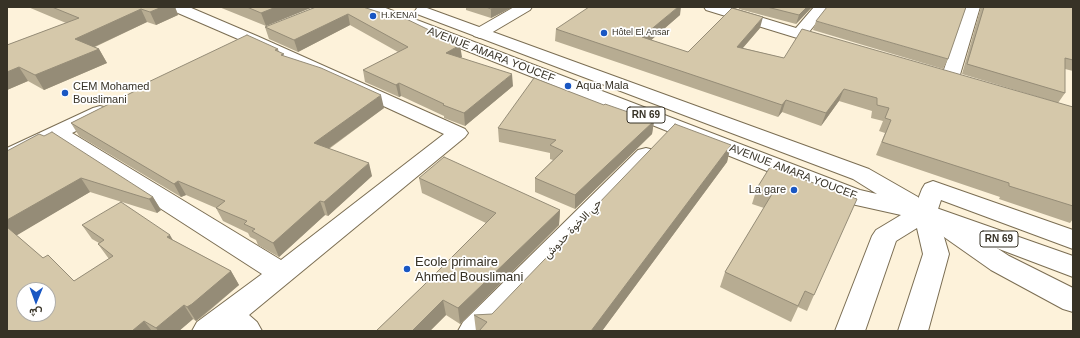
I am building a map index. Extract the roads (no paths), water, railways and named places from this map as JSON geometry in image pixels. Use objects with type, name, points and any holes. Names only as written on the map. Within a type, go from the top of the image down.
[{"type":"street","points":[[176,7],[251,39],[458,133],[440,160],[282,274],[238,322],[207,331]]},
{"type":"street","name":"AVENUE AMARA YOUCEF","points":[[370,7],[855,197],[925,212]]},
{"type":"street","name":"AVENUE AMARA YOUCEF","points":[[410,7],[861,174],[925,212]]},
{"type":"street","points":[[480,33],[525,7]]},
{"type":"street","points":[[711,7],[844,48]]},
{"type":"street","points":[[799,34],[822,7]]},
{"type":"street","points":[[950,78],[973,7]]},
{"type":"street","points":[[230,49],[273,30]]},
{"type":"street","points":[[7,156],[115,105]]},
{"type":"street","name":"حي الاخوة حدوش","points":[[473,331],[568,218],[674,126]]},
{"type":"street","points":[[57,132],[282,274]]},
{"type":"street","points":[[914,331],[936,254],[925,212],[933,189],[1073,240]]},
{"type":"street","points":[[925,212],[1000,263],[1073,301]]},
{"type":"street","points":[[850,331],[885,236],[925,212]]},
{"type":"street","name":"RN 69","points":[[925,212],[1073,267]]},
{"type":"place","name":"H.KENAI","points":[[373,16]]},
{"type":"place","name":"Hôtel El Ansar","points":[[604,33]]},
{"type":"place","name":"Aqua Mala","points":[[568,86]]},
{"type":"place","name":"CEM Mohamed Bouslimani","points":[[65,93]]},
{"type":"place","name":"La gare","points":[[794,190]]},
{"type":"place","name":"Ecole primaire Ahmed Bouslimani","points":[[407,269]]}]
